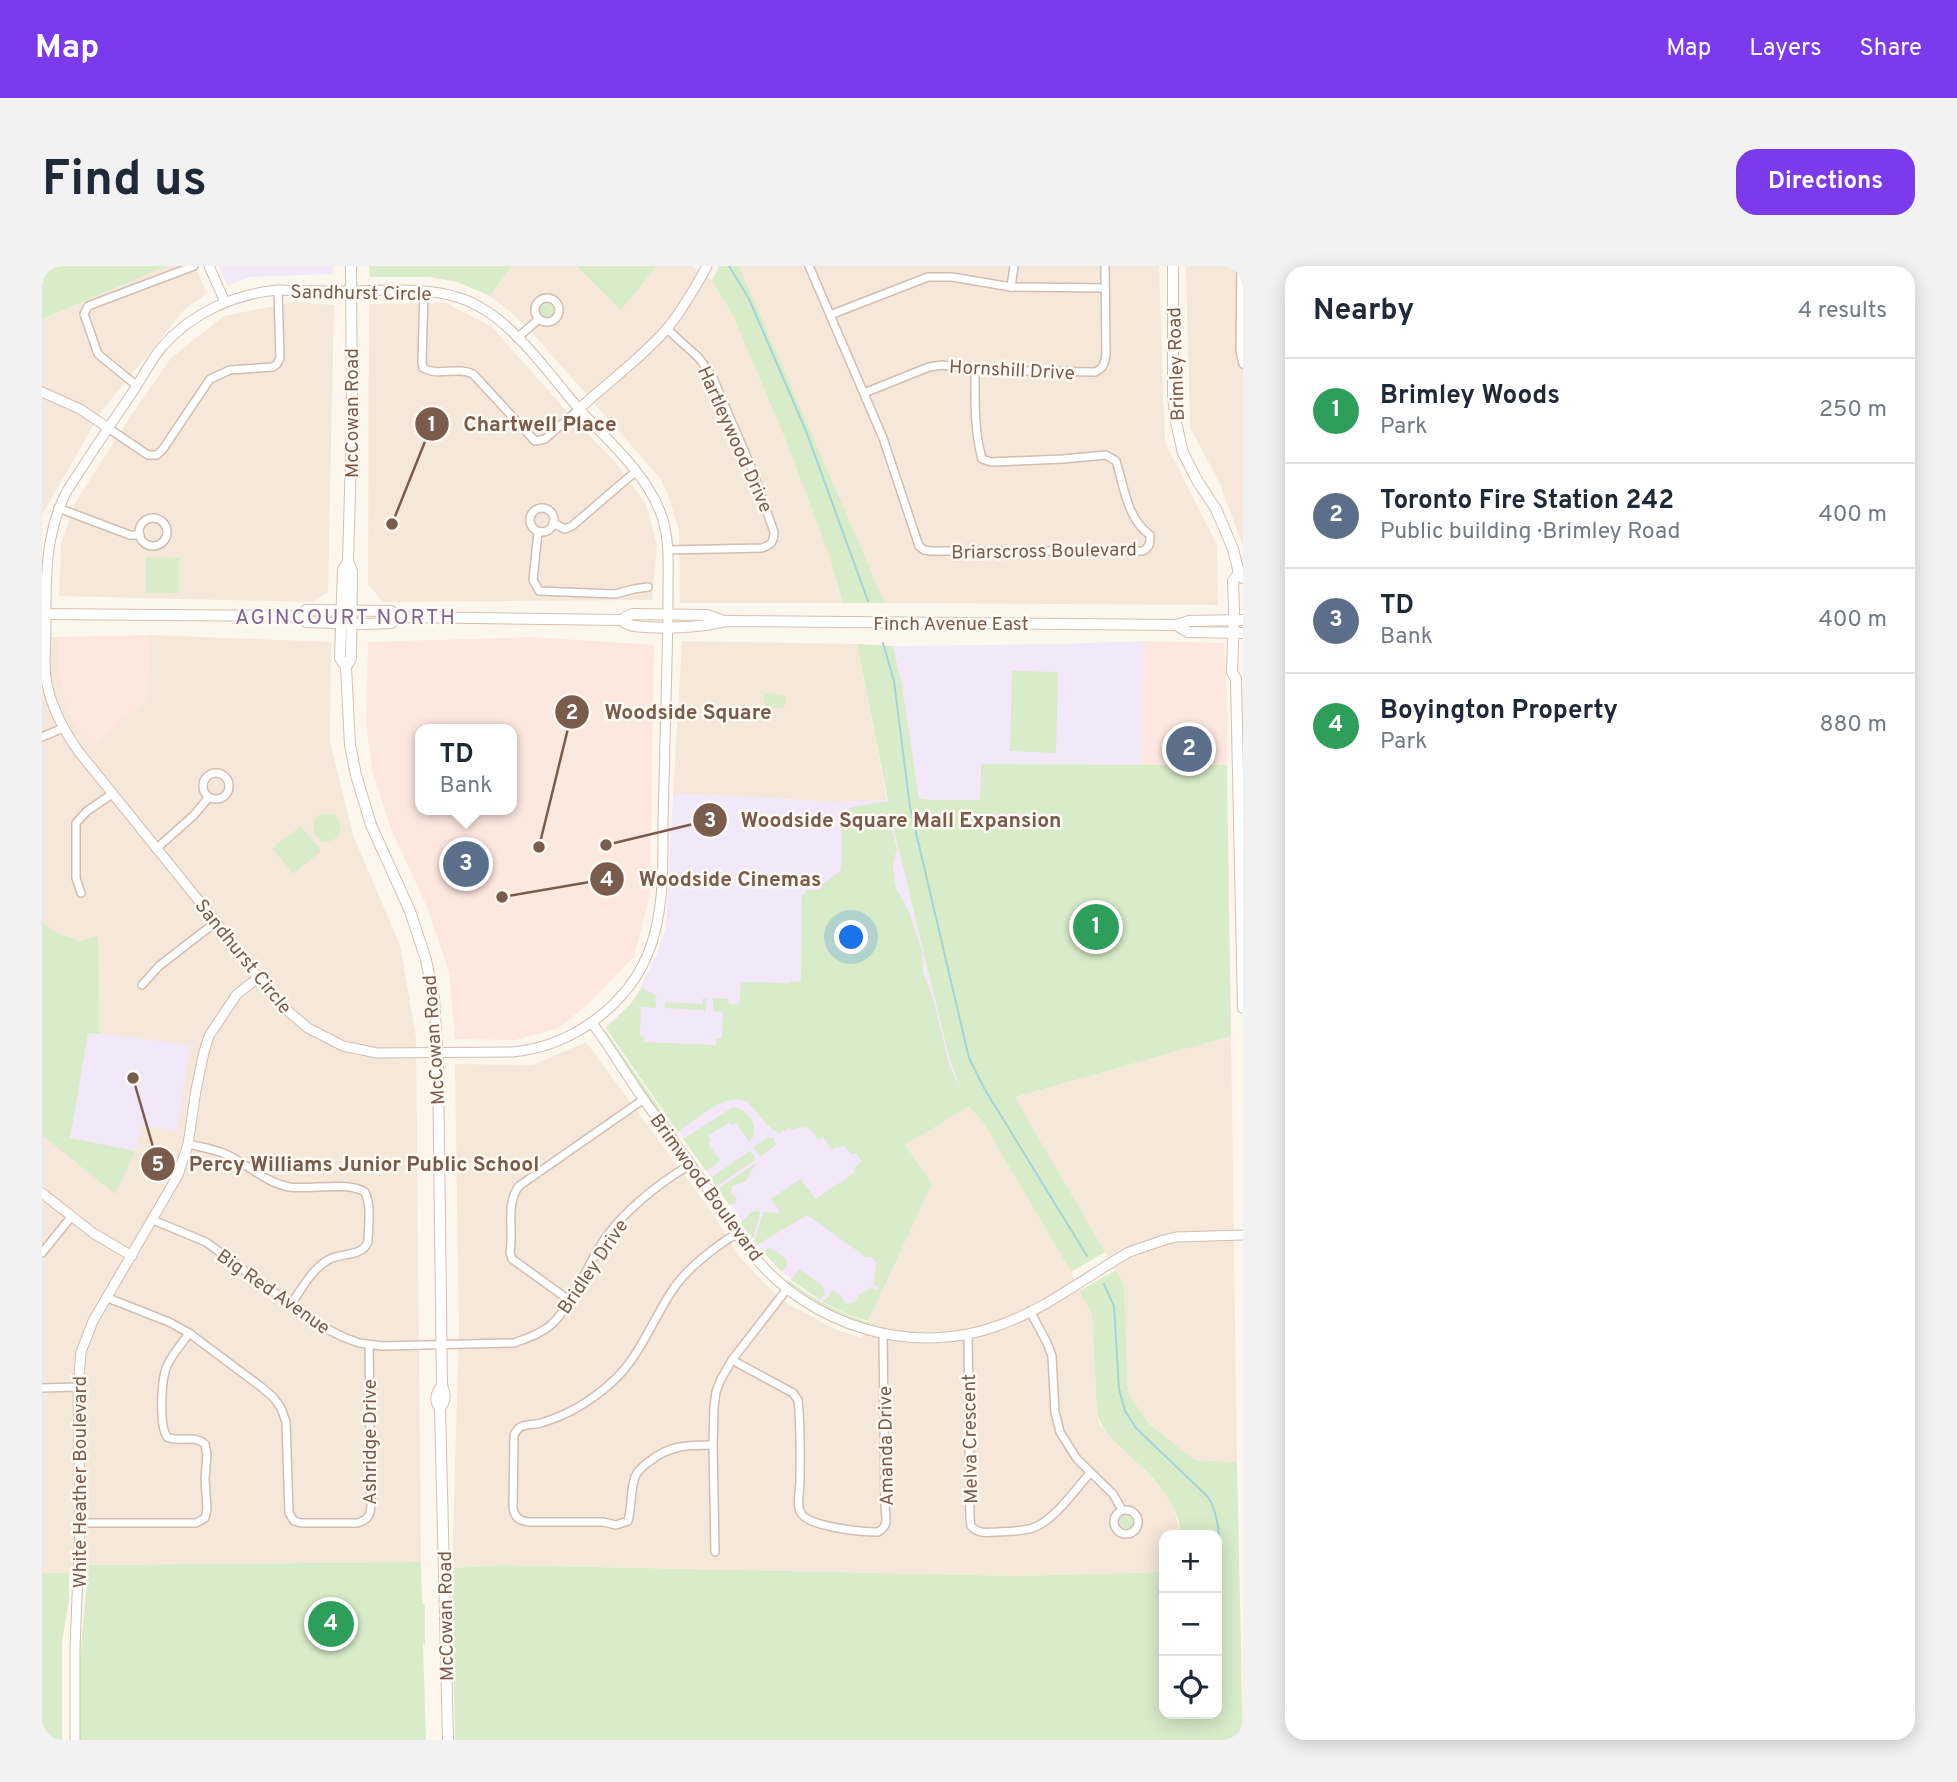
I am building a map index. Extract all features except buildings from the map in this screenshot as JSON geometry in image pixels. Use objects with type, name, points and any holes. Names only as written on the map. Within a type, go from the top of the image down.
[{"type":"main road","name":"McCowan Road","points":[[351,266],[352,423],[348,561],[343,570],[351,658],[346,667],[350,745],[371,825],[410,911],[426,960],[434,998],[442,1386],[436,1393],[436,1403],[440,1408],[448,1740]]},
{"type":"main road","name":"Brimley Road","points":[[1173,266],[1173,395],[1176,422],[1183,453],[1216,509],[1228,535],[1241,576],[1233,582],[1238,633],[1232,672],[1240,676],[1243,1007]]},
{"type":"main road","name":"Finch Avenue East","points":[[298,617],[306,610],[390,611],[401,617],[620,620],[632,626],[709,626],[725,621],[1176,625],[1189,621],[1238,620]]},
{"type":"main road","name":"Finch Avenue East","points":[[44,614],[298,617],[306,622],[346,623],[391,623],[401,617]]},
{"type":"main road","name":"Finch Avenue East","points":[[620,620],[632,614],[707,615],[725,621]]},
{"type":"main road","name":"Finch Avenue East","points":[[1176,625],[1188,632],[1238,633]]},
{"type":"street","points":[[137,386],[98,354],[84,314],[85,309],[194,266]]},
{"type":"street","points":[[209,266],[225,302]]},
{"type":"street","points":[[424,292],[423,368],[431,372],[459,370],[473,374],[535,441],[545,439],[667,329],[707,266]]},
{"type":"street","name":"Briarscross Boulevard","points":[[809,266],[883,438],[919,546],[924,550],[1143,551],[1148,548],[1150,535],[1133,517],[1116,461],[1112,457],[1107,455],[991,462],[982,459],[976,420],[975,370]]},
{"type":"street","points":[[1011,287],[1014,266]]},
{"type":"street","name":"Hornshill Drive","points":[[864,393],[929,367],[1095,372],[1101,369],[1105,364],[1105,266]]},
{"type":"street","points":[[1241,266],[1240,351],[1243,364]]},
{"type":"street","points":[[830,315],[928,277],[952,277],[1011,287],[1105,288]]},
{"type":"street","points":[[42,392],[80,409],[148,455],[157,454],[210,379],[224,371],[277,364],[280,358],[278,290]]},
{"type":"street","name":"Sandhurst Circle","points":[[278,290],[424,292],[453,295],[480,306],[499,319],[517,338],[635,472],[648,488],[661,514],[668,550],[668,626],[663,854],[659,911],[650,948],[634,979],[600,1017],[561,1040],[526,1051],[377,1053],[343,1046],[317,1033],[294,1018],[258,978],[62,728],[47,685],[44,614],[48,544],[58,508],[161,348],[182,328],[225,302],[278,290]]},
{"type":"street","points":[[517,338],[539,319]]},
{"type":"street","name":"Hartleywood Drive","points":[[667,329],[699,358],[712,376],[752,469],[774,532],[774,540],[762,548],[668,550]]},
{"type":"street","points":[[553,523],[565,528],[572,526],[635,472]]},
{"type":"street","points":[[58,508],[130,536],[140,535]]},
{"type":"street","points":[[536,509],[548,509],[553,516],[553,523],[549,530],[538,531],[532,528],[531,515],[536,509]]},
{"type":"street","points":[[538,531],[533,580],[540,592],[615,594],[648,587]]},
{"type":"street","points":[[42,737],[62,728]]},
{"type":"street","points":[[81,893],[76,878],[76,823],[87,811],[112,794]]},
{"type":"street","points":[[156,849],[194,816],[209,797]]},
{"type":"street","points":[[142,985],[159,966],[216,922]]},
{"type":"street","name":"White Heather Boulevard","points":[[75,1740],[75,1647],[80,1523],[78,1387],[81,1352],[93,1321],[178,1175],[188,1144],[196,1090],[209,1036],[237,994],[258,978]]},
{"type":"street","name":"Brimwood Boulevard","points":[[592,1023],[752,1254],[787,1289],[842,1322],[883,1334],[916,1338],[968,1334],[1002,1325],[1030,1311],[1145,1245],[1185,1237],[1243,1236]]},
{"type":"street","points":[[569,1300],[512,1259],[512,1206],[515,1191],[644,1099]]},
{"type":"street","points":[[188,1144],[234,1158],[260,1175],[287,1186],[353,1187],[365,1192],[368,1199],[366,1247],[360,1252],[334,1256],[327,1260],[314,1272],[291,1304]]},
{"type":"street","name":"Bridley Drive","points":[[441,1345],[514,1343],[531,1337],[552,1323],[615,1225],[645,1195],[691,1164]]},
{"type":"street","points":[[42,1193],[93,1233],[132,1256]]},
{"type":"street","points":[[42,1253],[71,1217]]},
{"type":"street","name":"Big Red Avenue","points":[[153,1220],[205,1242],[328,1331],[343,1338],[369,1345],[441,1345]]},
{"type":"street","points":[[713,1445],[664,1450],[645,1464],[635,1477],[631,1511],[628,1521],[623,1524],[530,1522],[521,1521],[515,1515],[514,1434],[518,1427],[568,1413],[593,1398],[613,1381],[631,1361],[684,1275],[704,1256],[737,1233]]},
{"type":"street","points":[[715,1552],[713,1445],[716,1392],[732,1360],[787,1289]]},
{"type":"street","name":"Ashridge Drive","points":[[108,1298],[170,1322],[189,1333],[273,1397],[286,1422],[289,1513],[294,1521],[301,1523],[357,1523],[365,1521],[370,1513],[369,1345]]},
{"type":"street","points":[[1030,1311],[1052,1356],[1055,1412],[1060,1432],[1069,1448],[1090,1473],[1113,1494],[1122,1510]]},
{"type":"street","points":[[80,1523],[196,1523],[205,1518],[205,1444],[196,1439],[174,1440],[167,1437],[162,1427],[164,1373],[189,1333]]},
{"type":"street","name":"Amanda Drive","points":[[732,1360],[793,1393],[798,1400],[799,1508],[802,1516],[810,1522],[878,1532],[887,1523],[883,1334]]},
{"type":"street","name":"Melva Crescent","points":[[968,1334],[971,1526],[986,1533],[1034,1528],[1049,1518],[1090,1473]]},
{"type":"street","points":[[42,1388],[78,1387]]},
{"type":"shaded area","points":[[167,266],[195,266],[207,293],[184,310],[101,412],[42,515],[42,319]]},
{"type":"shaded area","points":[[219,266],[333,266],[333,274],[249,277],[228,286]]},
{"type":"shaded area","points":[[512,266],[576,266],[621,310],[657,266],[692,266],[712,280],[733,316],[786,441],[828,552],[843,603],[680,603],[679,531],[668,494],[660,478],[534,335],[490,296]]},
{"type":"shaded area","points":[[739,266],[1159,266],[1165,442],[1217,545],[1218,605],[885,603]]},
{"type":"shaded area","points":[[1186,266],[1243,266],[1243,546],[1220,484],[1190,427]]},
{"type":"shaded area","points":[[293,302],[334,305],[328,592],[312,602],[59,596],[61,544],[75,503],[171,358],[224,316]]},
{"type":"shaded area","points":[[446,303],[491,326],[616,463],[646,504],[657,545],[652,600],[383,602],[368,584],[369,304]]},
{"type":"shaded area","points":[[150,635],[331,642],[330,743],[353,835],[400,945],[416,1037],[421,1562],[88,1565],[69,1573],[42,1573],[42,637],[59,637],[59,672],[147,699]]},
{"type":"shaded area","points":[[150,635],[147,699],[93,746],[68,713],[59,672],[59,637]]},
{"type":"shaded area","points":[[532,637],[654,645],[650,895],[634,957],[590,1002],[559,1028],[515,1040],[455,1039],[449,972],[427,907],[391,829],[372,769],[366,723],[368,642]]},
{"type":"shaded area","points":[[682,641],[857,644],[887,800],[837,802],[673,795]]},
{"type":"shaded area","points":[[1144,641],[1224,643],[1228,718],[1227,765],[1141,765]]},
{"type":"shaded area","points":[[1144,641],[1141,765],[981,764],[980,800],[919,798],[902,685],[893,646]]},
{"type":"shaded area","points":[[673,795],[837,802],[887,800],[949,1057],[969,1105],[905,1145],[932,1184],[870,1318],[847,1314],[823,1302],[782,1272],[759,1246],[605,1027],[635,999],[657,954],[666,927]]},
{"type":"shaded area","points":[[88,1032],[190,1045],[177,1130],[141,1126],[135,1151],[70,1138]]},
{"type":"shaded area","points":[[1231,1036],[1237,1462],[1195,1460],[1150,1425],[1128,1393],[1124,1285],[1015,1097]]},
{"type":"shaded area","points":[[586,1042],[711,1211],[740,1257],[788,1304],[837,1330],[861,1338],[870,1318],[905,1145],[969,1105],[983,1122],[1071,1272],[1092,1314],[1097,1413],[1100,1425],[1172,1502],[1180,1530],[1159,1530],[1159,1572],[1017,1576],[502,1565],[452,1568],[459,1333],[455,1064],[533,1065]]},
{"type":"green space","points":[[42,266],[167,266],[42,319]]},
{"type":"green space","points":[[369,266],[512,266],[490,296],[457,282],[429,277],[370,277]]},
{"type":"green space","points":[[576,266],[657,266],[621,310]]},
{"type":"green space","points":[[719,266],[739,266],[885,603],[843,603],[828,552],[786,441],[733,316],[712,280]]},
{"type":"green space","points":[[547,303],[553,305],[553,317],[547,319],[541,317],[539,311],[541,305]]},
{"type":"green space","points":[[146,557],[179,558],[179,593],[146,593]]},
{"type":"green space","points":[[857,644],[893,646],[902,685],[919,798],[980,800],[981,764],[1227,765],[1231,1036],[1015,1097],[1105,1252],[1071,1272],[983,1122],[969,1106],[905,1145],[932,1184],[868,1321],[823,1302],[832,1290],[848,1304],[855,1302],[858,1295],[870,1287],[877,1291],[879,1288],[874,1284],[876,1264],[872,1257],[866,1257],[807,1215],[757,1245],[754,1241],[763,1213],[781,1213],[771,1199],[800,1179],[816,1199],[855,1172],[853,1169],[859,1164],[854,1157],[847,1160],[854,1156],[862,1163],[857,1154],[859,1152],[852,1155],[844,1145],[832,1150],[823,1137],[818,1140],[805,1127],[792,1130],[790,1127],[780,1134],[766,1124],[749,1104],[741,1100],[723,1102],[678,1132],[606,1028],[629,1006],[642,988],[657,996],[654,1001],[656,1008],[641,1007],[640,1036],[644,1037],[644,1042],[716,1045],[716,1039],[722,1038],[723,1012],[713,1011],[713,998],[728,999],[729,1004],[739,1004],[741,982],[801,982],[802,894],[805,894],[806,890],[820,890],[822,885],[841,870],[842,836],[838,815],[853,807],[888,801]],"holes":[[[889,809],[949,1057],[962,1092],[949,1064],[933,998],[923,973],[922,950],[908,910],[896,888],[893,862],[897,849]]]},
{"type":"green space","points":[[1012,671],[1058,672],[1056,753],[1010,751]]},
{"type":"green space","points":[[768,693],[786,696],[783,708],[764,705],[764,696]]},
{"type":"green space","points":[[320,814],[336,814],[340,824],[340,833],[330,841],[323,842],[314,830],[314,819]]},
{"type":"green space","points":[[301,826],[321,851],[293,874],[272,848]]},
{"type":"green space","points":[[42,922],[59,934],[81,941],[98,936],[99,1034],[88,1033],[70,1138],[135,1151],[115,1194],[42,1135]]},
{"type":"green space","points":[[703,998],[707,999],[705,1015],[704,1010],[664,1006],[666,1002],[703,1004]]},
{"type":"green space","points":[[605,1030],[679,1136],[674,1135],[602,1031]]},
{"type":"green space","points":[[733,1107],[744,1111],[752,1120],[753,1137],[749,1142],[736,1123],[732,1125],[730,1122],[708,1136],[711,1140],[708,1143],[720,1161],[706,1171],[683,1139]]},
{"type":"green space","points":[[768,1137],[774,1138],[776,1145],[760,1157],[753,1147]]},
{"type":"green space","points":[[750,1151],[756,1159],[716,1187],[710,1178]]},
{"type":"green space","points":[[756,1163],[746,1181],[732,1186],[731,1193],[737,1199],[735,1204],[729,1205],[718,1189]]},
{"type":"green space","points":[[758,1210],[760,1213],[753,1239],[741,1223],[750,1213]]},
{"type":"green space","points":[[770,1248],[786,1258],[787,1266],[782,1272],[762,1251]]},
{"type":"green space","points":[[799,1269],[822,1285],[825,1293],[820,1300],[791,1280]]},
{"type":"green space","points":[[1116,1270],[1124,1285],[1128,1393],[1150,1425],[1195,1460],[1237,1462],[1243,1740],[455,1740],[452,1568],[502,1565],[1017,1576],[1159,1572],[1159,1719],[1222,1719],[1222,1530],[1180,1530],[1175,1511],[1162,1490],[1102,1425],[1097,1413],[1092,1314],[1079,1291]]},
{"type":"green space","points":[[787,1279],[807,1294],[874,1324],[874,1327],[812,1302],[800,1295]]},
{"type":"green space","points":[[1127,1515],[1133,1517],[1133,1529],[1127,1531],[1121,1529],[1119,1523],[1121,1517]]},
{"type":"green space","points":[[421,1562],[422,1604],[425,1605],[423,1644],[426,1740],[79,1740],[80,1661],[88,1565]]},
{"type":"green space","points":[[42,1573],[69,1573],[69,1600],[62,1641],[62,1740],[42,1740]]},
{"type":"waterway","points":[[729,266],[749,299],[806,431],[868,601]]},
{"type":"waterway","points":[[883,643],[894,681],[910,807],[969,1058],[984,1088],[1087,1256]]},
{"type":"waterway","points":[[1104,1284],[1114,1306],[1119,1389],[1125,1411],[1136,1428],[1208,1497],[1213,1506],[1218,1530]]},
{"type":"place","name":"Chartwell Place","points":[[392,524]]},
{"type":"place","name":"Toronto Fire Station 242","points":[[1189,749]]},
{"type":"place","name":"Woodside Square Mall Expansion","points":[[606,845]]},
{"type":"place","name":"Woodside Square","points":[[539,847]]},
{"type":"place","name":"TD","points":[[466,864]]},
{"type":"place","name":"Woodside Cinemas","points":[[502,897]]},
{"type":"place","name":"Brimley Woods","points":[[1096,927]]},
{"type":"place","name":"Percy Williams Junior Public School","points":[[133,1078]]},
{"type":"place","name":"Boyington Property","points":[[331,1624]]},
{"type":"district","name":"AGINCOURT NORTH","points":[[346,617]]}]
